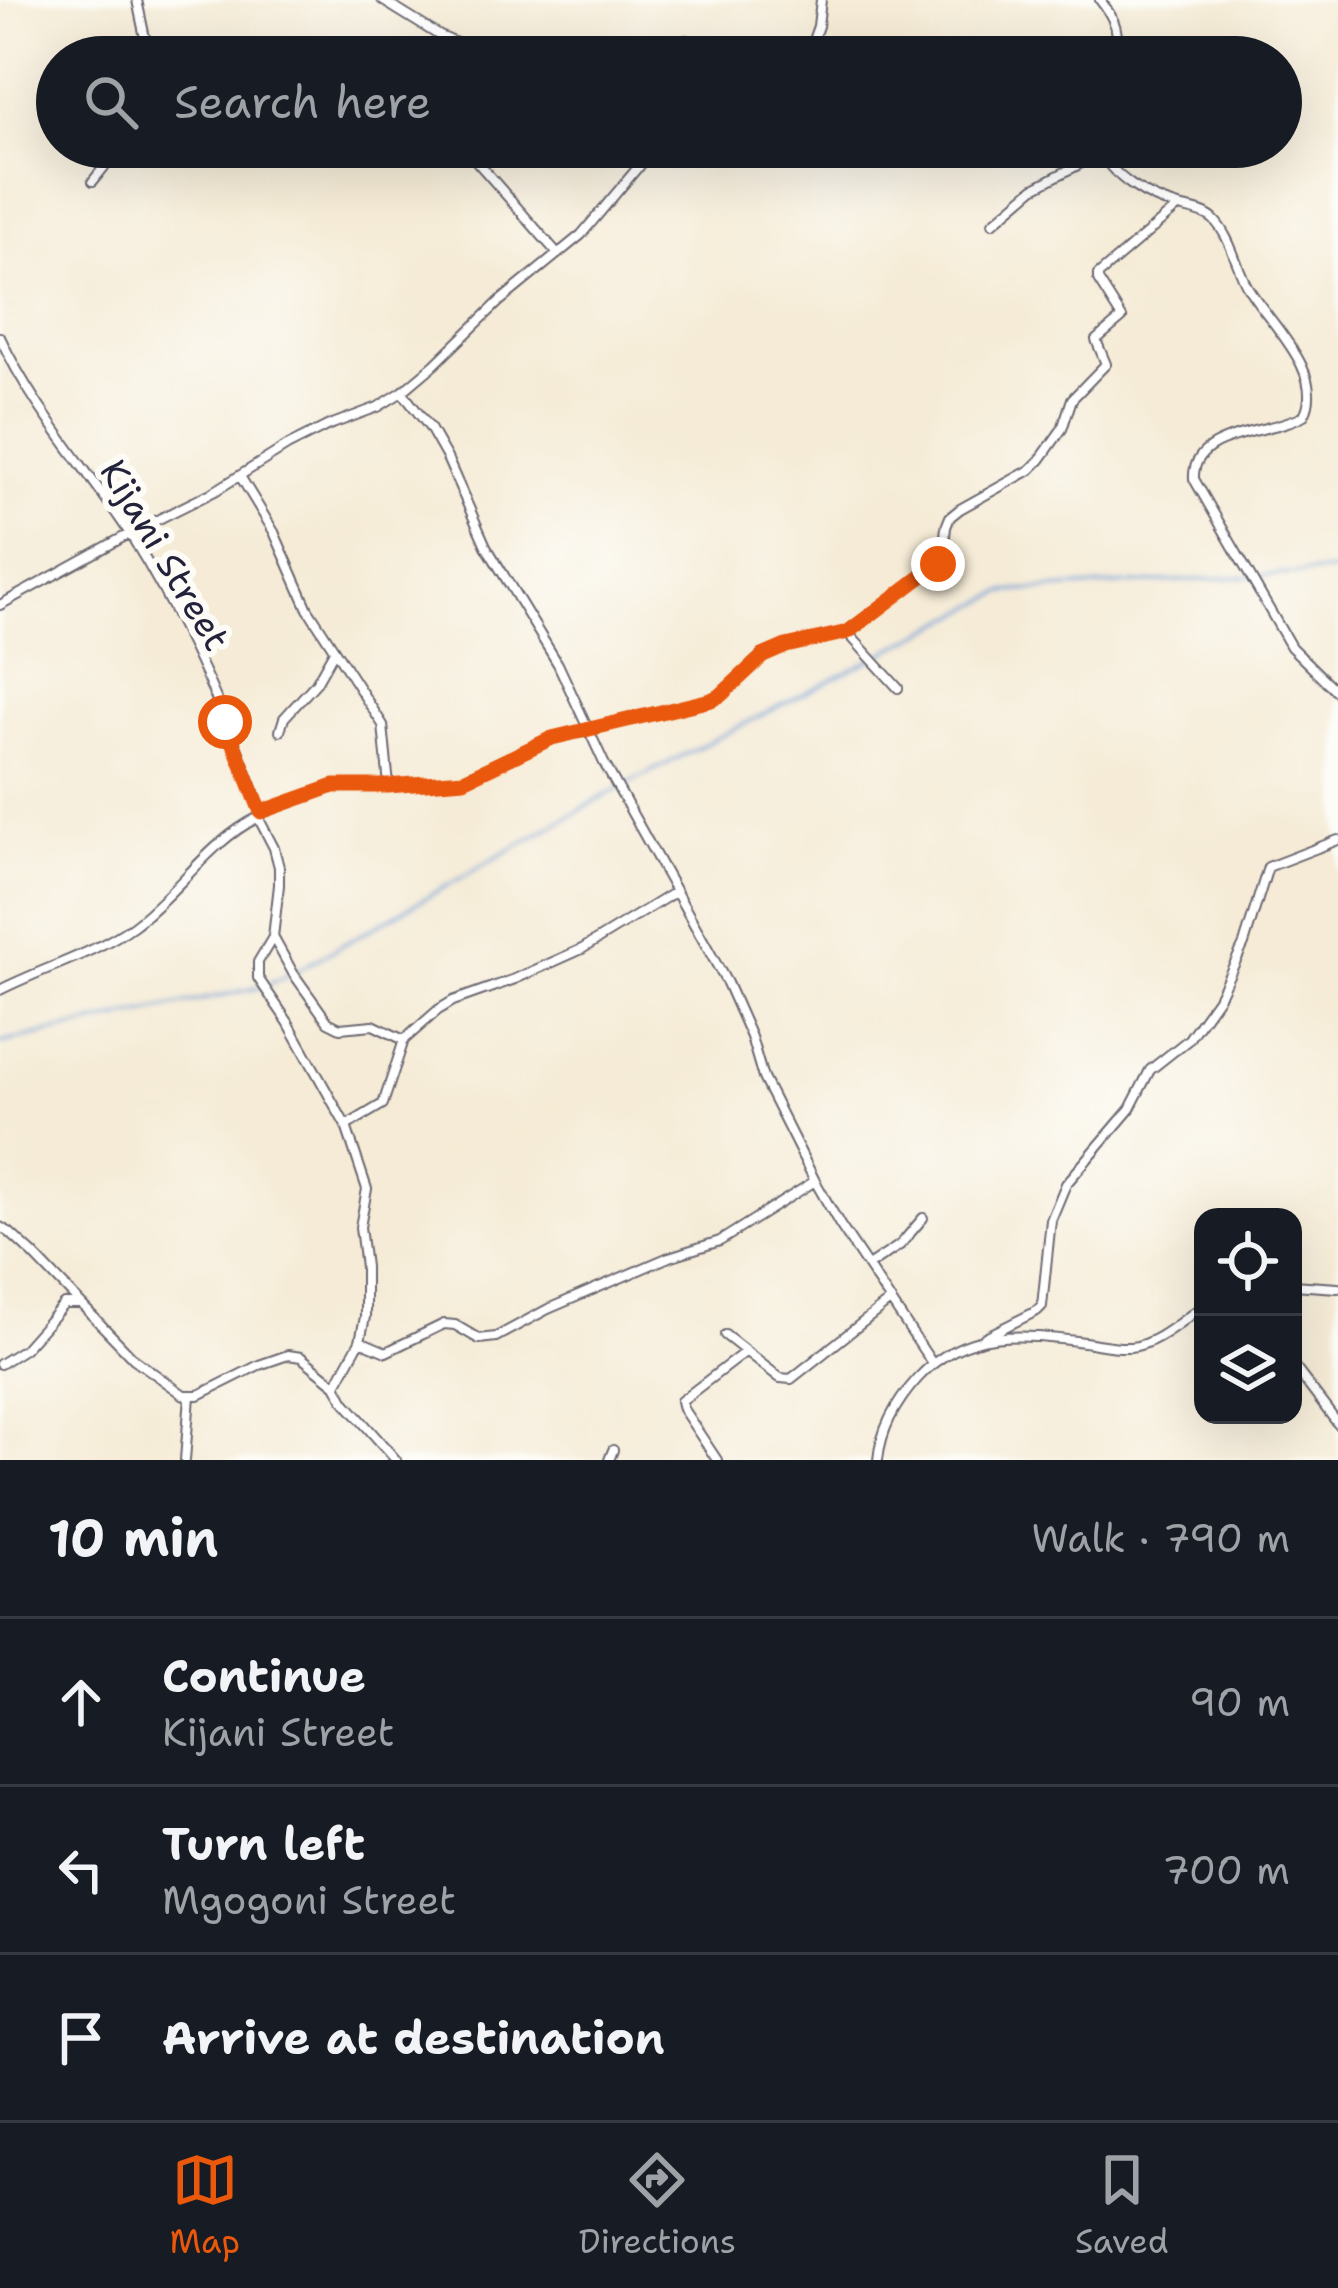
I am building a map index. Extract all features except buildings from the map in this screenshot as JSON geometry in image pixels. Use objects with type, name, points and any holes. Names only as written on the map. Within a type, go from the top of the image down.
[{"type":"street","points":[[137,0],[145,36]]},
{"type":"street","points":[[382,0],[442,36]]},
{"type":"street","points":[[814,36],[820,0]]},
{"type":"street","points":[[1100,0],[1117,23],[1118,36]]},
{"type":"street","points":[[93,182],[104,168]]},
{"type":"street","points":[[482,168],[558,254]]},
{"type":"street","points":[[0,605],[287,446],[402,392],[500,301],[581,235],[638,168]]},
{"type":"street","points":[[993,223],[1034,188],[1069,168]]},
{"type":"street","points":[[1113,168],[1150,195],[1216,222],[1255,299],[1292,348],[1309,386],[1311,399],[1300,419],[1210,446],[1196,461],[1194,478],[1291,647],[1338,693]]},
{"type":"street","points":[[0,990],[129,929],[226,838],[260,815],[334,786],[464,780],[552,738],[711,700],[772,650],[848,632],[938,564],[950,518],[1030,470],[1059,436],[1072,399],[1106,364],[1096,340],[1122,315],[1098,275],[1178,207]]},
{"type":"street","name":"Kijani Street","points":[[0,337],[26,385],[129,534],[186,629],[279,867],[273,937],[258,962],[258,978],[346,1126]]},
{"type":"street","points":[[402,392],[447,458],[486,546],[558,664],[604,763],[727,982],[763,1078],[815,1181],[932,1363]]},
{"type":"street","points":[[240,476],[274,532],[303,600],[383,725],[388,786]]},
{"type":"street","points":[[848,632],[898,688]]},
{"type":"street","points":[[280,731],[284,718],[316,683],[335,650]]},
{"type":"street","points":[[878,1460],[890,1418],[906,1390],[932,1363],[1042,1306],[1051,1220],[1066,1184],[1130,1109],[1150,1070],[1188,1040],[1218,998],[1244,944],[1268,867],[1338,840]]},
{"type":"street","points":[[335,1385],[360,1341],[365,1318],[360,1227],[367,1189],[346,1126],[382,1104],[404,1040],[453,1001],[582,949],[675,892]]},
{"type":"street","points":[[273,937],[328,1022],[340,1028],[373,1025],[404,1040]]},
{"type":"street","points":[[360,1341],[386,1352],[444,1324],[479,1339],[496,1337],[669,1257],[720,1241],[815,1181]]},
{"type":"street","points":[[868,1266],[900,1245],[923,1218]]},
{"type":"street","points":[[1,1225],[149,1372],[175,1390],[190,1396],[277,1357],[301,1357],[335,1385],[396,1460]]},
{"type":"street","points":[[1302,1286],[1338,1288]]},
{"type":"street","points":[[725,1335],[780,1378],[790,1379],[891,1300]]},
{"type":"street","points":[[0,1364],[24,1349],[64,1304],[82,1304]]},
{"type":"street","points":[[985,1337],[1038,1337],[1131,1347],[1194,1312]]},
{"type":"street","points":[[717,1460],[681,1401],[745,1352]]},
{"type":"street","points":[[1302,1377],[1338,1424]]},
{"type":"street","points":[[185,1460],[190,1396]]},
{"type":"waterway","points":[[0,1043],[262,987],[619,788],[1003,592],[1338,571]]},
{"type":"route","points":[[225,722],[261,812],[334,786],[464,780],[552,738],[711,700],[772,650],[848,632],[938,564]]}]
